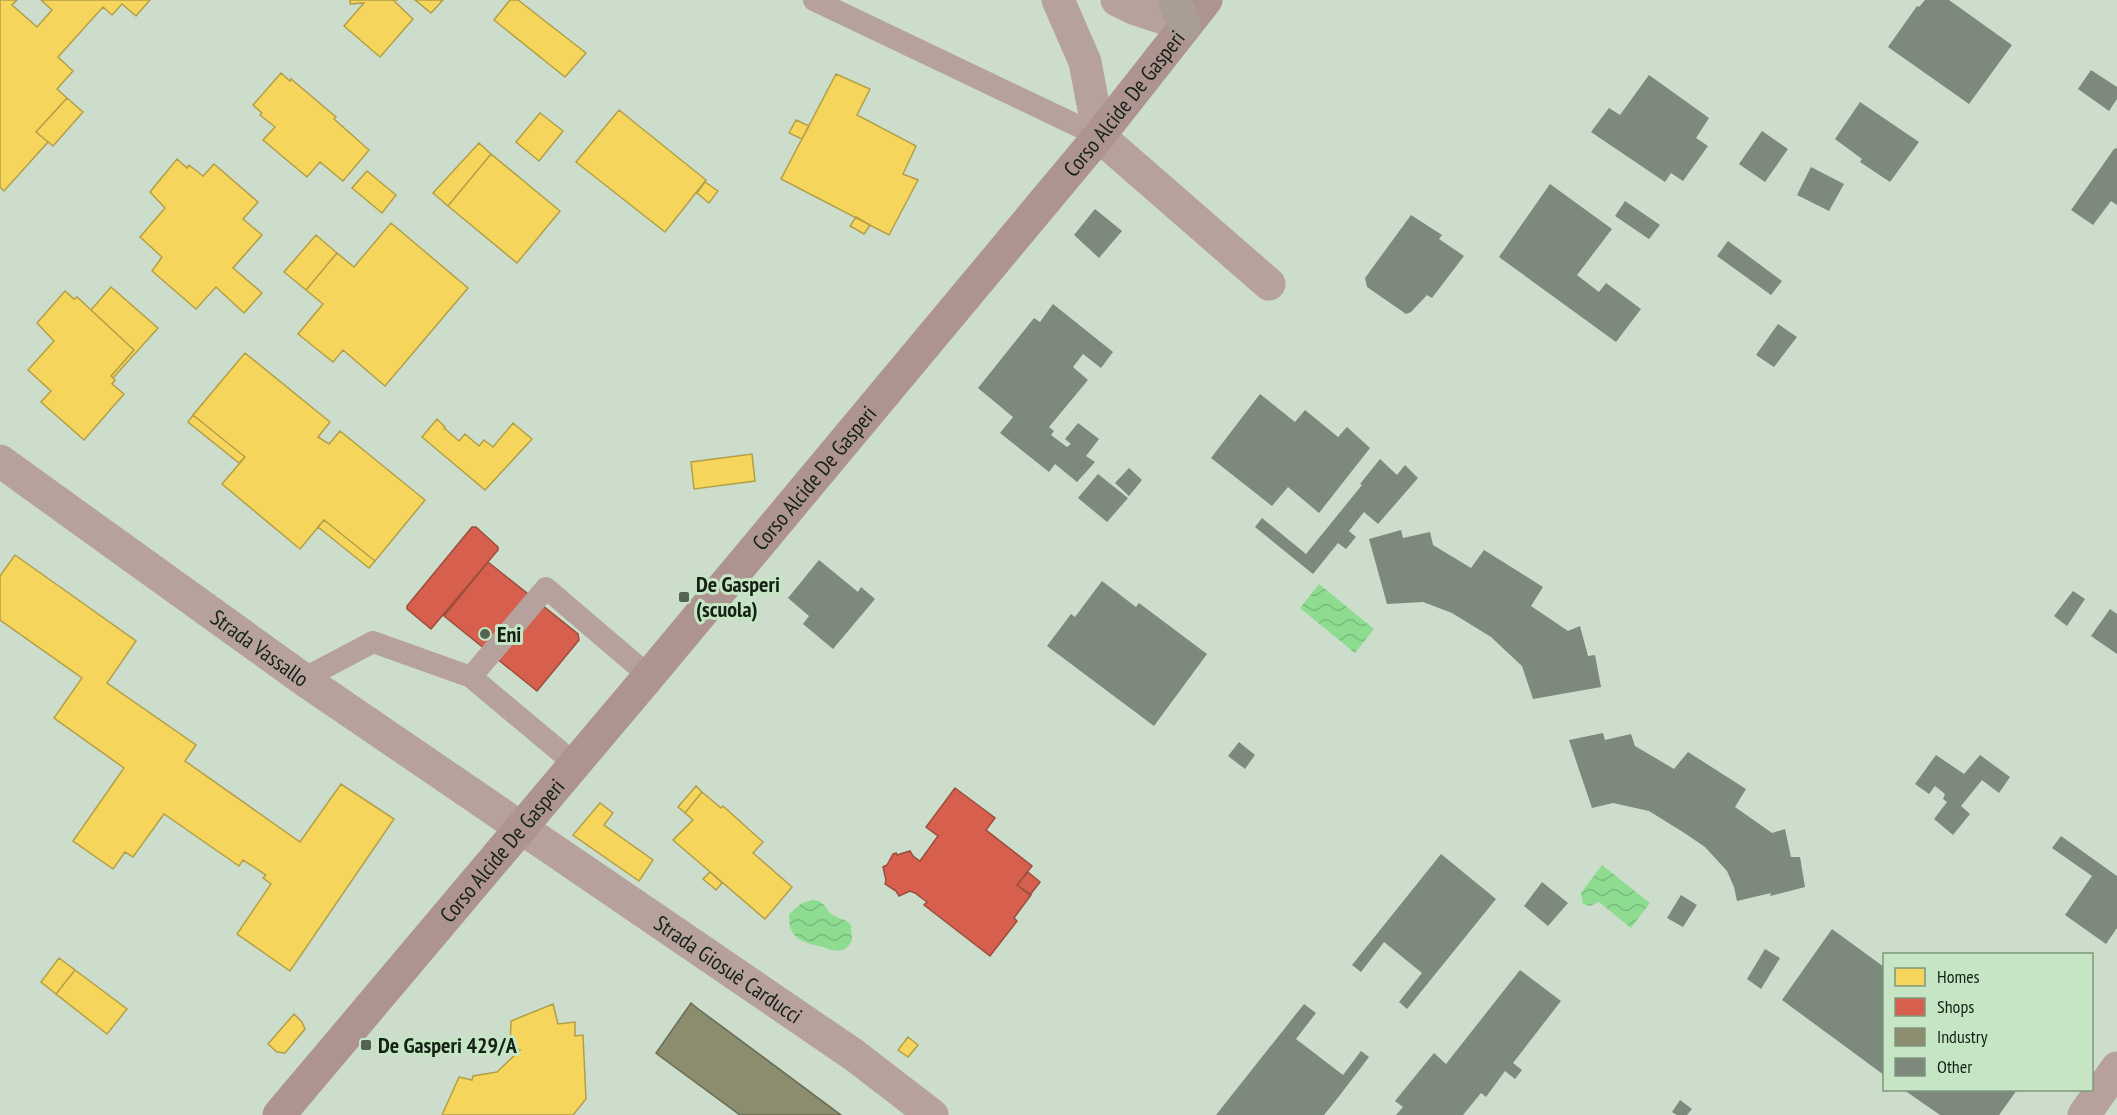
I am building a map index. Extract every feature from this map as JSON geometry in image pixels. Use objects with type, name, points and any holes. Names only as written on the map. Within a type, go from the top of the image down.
[{"type":"street","points":[[1058,0],[1086,62],[1099,136],[1269,284]]},
{"type":"street","points":[[1117,0],[1136,9],[1179,12]]},
{"type":"street","name":"Corso Alcide De Gasperi","points":[[279,1115],[521,829],[1099,136],[1179,12],[1206,0]]},
{"type":"street","name":"Strada Vassallo","points":[[0,461],[303,679],[521,829]]},
{"type":"street","name":"Strada Giosuè Carducci","points":[[521,829],[854,1055],[932,1115]]},
{"type":"street","points":[[2084,1115],[2117,1068]]},
{"type":"lane","points":[[814,0],[1099,136]]},
{"type":"lane","points":[[471,676],[546,588],[649,676]]},
{"type":"lane","points":[[303,679],[373,642],[471,676],[575,764]]},
{"type":"water","points":[[1319,584],[1374,629],[1355,653],[1300,608]]},
{"type":"water","points":[[1602,865],[1650,903],[1631,928],[1599,902],[1590,906],[1583,904],[1581,893]]},
{"type":"water","points":[[813,900],[821,902],[830,913],[851,925],[852,940],[845,949],[837,951],[830,949],[803,941],[794,934],[789,922],[789,914],[802,903]]},
{"type":"building: Homes","points":[[0,0],[17,0],[12,5],[37,27],[52,10],[41,0],[150,0],[136,16],[122,4],[112,15],[103,7],[58,57],[73,71],[57,89],[67,98],[36,132],[48,142],[4,191],[0,187]]},
{"type":"building: Homes","points":[[350,0],[393,0],[413,19],[380,57],[344,26],[364,3],[350,4]]},
{"type":"building: Homes","points":[[415,0],[443,0],[431,13]]},
{"type":"building: Homes","points":[[510,0],[518,0],[586,53],[565,77],[494,20]]},
{"type":"building: Homes","points":[[281,73],[336,117],[334,119],[369,150],[343,181],[320,162],[307,177],[263,140],[275,127],[260,115],[262,113],[253,105]]},
{"type":"building: Homes","points":[[836,74],[870,89],[857,115],[916,146],[903,174],[918,180],[889,235],[781,179]]},
{"type":"building: Homes","points":[[67,98],[83,112],[53,146],[36,132]]},
{"type":"building: Homes","points":[[619,110],[706,180],[665,232],[576,162]]},
{"type":"building: Homes","points":[[540,113],[563,131],[539,161],[516,142]]},
{"type":"building: Homes","points":[[796,120],[809,126],[802,139],[789,133]]},
{"type":"building: Homes","points":[[479,143],[491,154],[448,206],[433,193]]},
{"type":"building: Homes","points":[[491,154],[560,211],[517,263],[448,206]]},
{"type":"building: Homes","points":[[177,159],[187,168],[189,165],[203,176],[214,164],[258,202],[243,219],[262,235],[233,268],[262,293],[244,313],[216,287],[196,309],[152,271],[162,257],[140,237],[165,208],[150,192]]},
{"type":"building: Homes","points":[[367,171],[396,195],[382,213],[352,188]]},
{"type":"building: Homes","points":[[705,182],[718,191],[709,203],[697,193]]},
{"type":"building: Homes","points":[[856,217],[870,225],[864,234],[850,226]]},
{"type":"building: Homes","points":[[391,223],[468,288],[385,386],[343,350],[333,362],[298,334],[323,304],[306,290],[337,253],[354,267]]},
{"type":"building: Homes","points":[[316,235],[337,253],[306,290],[284,272]]},
{"type":"building: Homes","points":[[111,287],[158,328],[113,378],[111,376],[134,350],[91,310]]},
{"type":"building: Homes","points":[[65,291],[74,299],[77,297],[134,350],[111,376],[115,380],[112,384],[124,394],[84,440],[41,402],[51,391],[28,370],[54,341],[37,323]]},
{"type":"building: Homes","points":[[245,353],[330,422],[318,437],[329,444],[340,431],[425,500],[375,561],[324,520],[300,549],[222,484],[245,457],[193,415]]},
{"type":"building: Homes","points":[[193,415],[245,457],[239,463],[188,422]]},
{"type":"building: Homes","points":[[437,419],[459,441],[465,434],[479,446],[484,440],[493,447],[513,423],[532,439],[485,490],[422,437]]},
{"type":"building: Homes","points":[[752,454],[755,481],[694,489],[691,462]]},
{"type":"building: Homes","points":[[324,520],[375,561],[369,568],[318,527]]},
{"type":"building: Homes","points":[[15,555],[136,641],[107,683],[196,745],[185,761],[300,842],[341,784],[394,819],[290,971],[237,934],[271,884],[263,878],[266,875],[243,860],[239,866],[164,814],[133,857],[125,852],[113,869],[73,841],[124,768],[54,718],[82,678],[0,620],[0,576]]},
{"type":"building: Homes","points":[[696,786],[702,792],[685,813],[678,807]]},
{"type":"building: Homes","points":[[702,792],[721,808],[723,806],[763,842],[753,853],[792,887],[765,919],[673,840],[693,820],[685,813]]},
{"type":"building: Homes","points":[[600,803],[613,813],[604,825],[653,860],[639,881],[573,835]]},
{"type":"building: Homes","points":[[710,872],[722,883],[716,890],[703,879]]},
{"type":"building: Homes","points":[[59,958],[75,970],[56,994],[41,982]]},
{"type":"building: Homes","points":[[75,970],[127,1009],[107,1034],[56,994]]},
{"type":"building: Homes","points":[[553,1004],[558,1024],[575,1022],[575,1036],[583,1035],[586,1099],[573,1115],[442,1115],[459,1077],[472,1080],[473,1076],[497,1072],[520,1050],[510,1046],[511,1021]]},
{"type":"building: Homes","points":[[294,1014],[305,1029],[285,1053],[277,1052],[268,1044]]},
{"type":"building: Homes","points":[[908,1037],[918,1045],[908,1057],[898,1050]]},
{"type":"building: Shops","points":[[472,527],[476,527],[498,547],[498,550],[431,629],[407,609],[407,606]]},
{"type":"building: Shops","points":[[488,562],[578,634],[579,640],[537,691],[444,616]]},
{"type":"building: Shops","points":[[955,788],[995,818],[986,830],[1032,866],[1017,885],[1031,895],[1014,918],[1017,921],[990,956],[924,905],[927,902],[915,893],[910,891],[899,896],[896,891],[885,884],[883,867],[887,865],[893,854],[910,851],[920,861],[938,836],[926,827]]},
{"type":"building: Shops","points":[[1028,872],[1040,882],[1030,895],[1017,885]]},
{"type":"building: Industry","points":[[691,1003],[841,1115],[740,1115],[661,1057],[656,1053]]},
{"type":"building: Other","points":[[1925,0],[1949,0],[2012,45],[1969,104],[1888,47],[1917,6],[1919,7]]},
{"type":"building: Other","points":[[2091,70],[2117,87],[2117,99],[2109,111],[2078,89]]},
{"type":"building: Other","points":[[1649,75],[1709,118],[1696,138],[1708,146],[1683,181],[1671,173],[1665,182],[1591,132],[1609,108],[1620,115]]},
{"type":"building: Other","points":[[1860,102],[1919,142],[1890,182],[1860,162],[1862,159],[1835,139]]},
{"type":"building: Other","points":[[1762,131],[1788,149],[1765,182],[1739,164]]},
{"type":"building: Other","points":[[2117,148],[2117,205],[2111,201],[2093,225],[2071,210],[2114,149]]},
{"type":"building: Other","points":[[1811,167],[1844,184],[1829,211],[1797,195]]},
{"type":"building: Other","points":[[1550,184],[1612,229],[1577,275],[1599,292],[1606,283],[1641,309],[1616,342],[1499,257]]},
{"type":"building: Other","points":[[1625,201],[1660,225],[1649,239],[1615,216]]},
{"type":"building: Other","points":[[1095,209],[1122,231],[1099,258],[1074,235]]},
{"type":"building: Other","points":[[1411,215],[1442,235],[1439,239],[1464,256],[1432,298],[1427,295],[1411,312],[1406,314],[1367,287],[1365,278]]},
{"type":"building: Other","points":[[1728,241],[1782,281],[1771,295],[1717,256]]},
{"type":"building: Other","points":[[1053,304],[1113,352],[1101,368],[1083,354],[1073,367],[1088,380],[1049,427],[1054,431],[1051,435],[1067,447],[1071,444],[1065,439],[1078,423],[1099,439],[1086,456],[1095,462],[1077,482],[1055,464],[1049,472],[1000,433],[1013,417],[978,388],[1034,318],[1040,322]]},
{"type":"building: Other","points":[[1778,324],[1797,337],[1774,367],[1756,355]]},
{"type":"building: Other","points":[[1260,394],[1295,422],[1305,410],[1338,437],[1347,427],[1370,448],[1319,513],[1288,487],[1272,506],[1211,458]]},
{"type":"building: Other","points":[[1380,459],[1397,475],[1405,465],[1418,478],[1378,524],[1364,512],[1349,531],[1356,537],[1346,549],[1338,543],[1313,574],[1255,527],[1262,518],[1306,554]]},
{"type":"building: Other","points":[[1129,468],[1142,480],[1129,496],[1115,483]]},
{"type":"building: Other","points":[[1098,474],[1128,498],[1107,522],[1078,498]]},
{"type":"building: Other","points":[[1401,530],[1403,538],[1430,532],[1433,545],[1471,568],[1484,550],[1543,587],[1531,606],[1568,631],[1580,626],[1588,656],[1595,655],[1601,687],[1533,699],[1522,666],[1491,637],[1452,613],[1423,602],[1387,604],[1369,539]]},
{"type":"building: Other","points":[[819,560],[858,592],[861,587],[875,599],[833,649],[803,624],[809,616],[788,598]]},
{"type":"building: Other","points":[[1102,581],[1136,607],[1139,603],[1207,654],[1154,726],[1047,646],[1071,614],[1075,617]]},
{"type":"building: Other","points":[[2073,591],[2085,599],[2067,626],[2054,616]]},
{"type":"building: Other","points":[[2110,609],[2117,614],[2117,654],[2091,636]]},
{"type":"building: Other","points":[[1603,733],[1605,740],[1631,734],[1635,746],[1674,769],[1688,752],[1746,789],[1735,807],[1772,833],[1785,829],[1791,857],[1800,857],[1805,887],[1737,901],[1727,871],[1705,847],[1686,834],[1649,811],[1613,803],[1592,808],[1569,740]]},
{"type":"building: Other","points":[[1239,742],[1255,755],[1245,769],[1228,756]]},
{"type":"building: Other","points":[[1936,755],[1964,774],[1980,755],[2010,777],[1999,793],[1982,780],[1961,806],[1970,814],[1953,835],[1934,819],[1947,802],[1943,799],[1945,794],[1935,786],[1929,794],[1915,784]]},
{"type":"building: Other","points":[[2061,836],[2117,876],[2117,928],[2106,944],[2065,915],[2092,876],[2052,848]]},
{"type":"building: Other","points":[[1441,854],[1496,899],[1407,1009],[1399,1002],[1422,973],[1384,942],[1361,972],[1352,965]]},
{"type":"building: Other","points":[[1542,882],[1568,903],[1548,926],[1524,906]]},
{"type":"building: Other","points":[[1681,895],[1697,905],[1683,927],[1667,918]]},
{"type":"building: Other","points":[[1832,929],[1883,966],[1883,1074],[1782,1000]]},
{"type":"building: Other","points":[[1765,949],[1780,958],[1761,989],[1747,979]]},
{"type":"building: Other","points":[[1520,970],[1561,1001],[1513,1063],[1522,1070],[1515,1079],[1505,1071],[1486,1097],[1481,1093],[1463,1115],[1396,1115],[1403,1107],[1395,1101],[1434,1053],[1446,1064]]},
{"type":"building: Other","points":[[1304,1004],[1316,1013],[1296,1039],[1343,1075],[1361,1051],[1369,1057],[1340,1095],[1324,1115],[1216,1115]]},
{"type":"building: Other","points":[[1905,1091],[2016,1091],[1999,1115],[1940,1115]]},
{"type":"building: Other","points":[[1680,1100],[1692,1109],[1687,1115],[1677,1115],[1672,1112]]},
{"type":"place","name":"De Gasperi (scuola)","points":[[684,597]]},
{"type":"place","name":"Eni","points":[[485,634]]},
{"type":"place","name":"De Gasperi 429/A","points":[[366,1045]]}]
